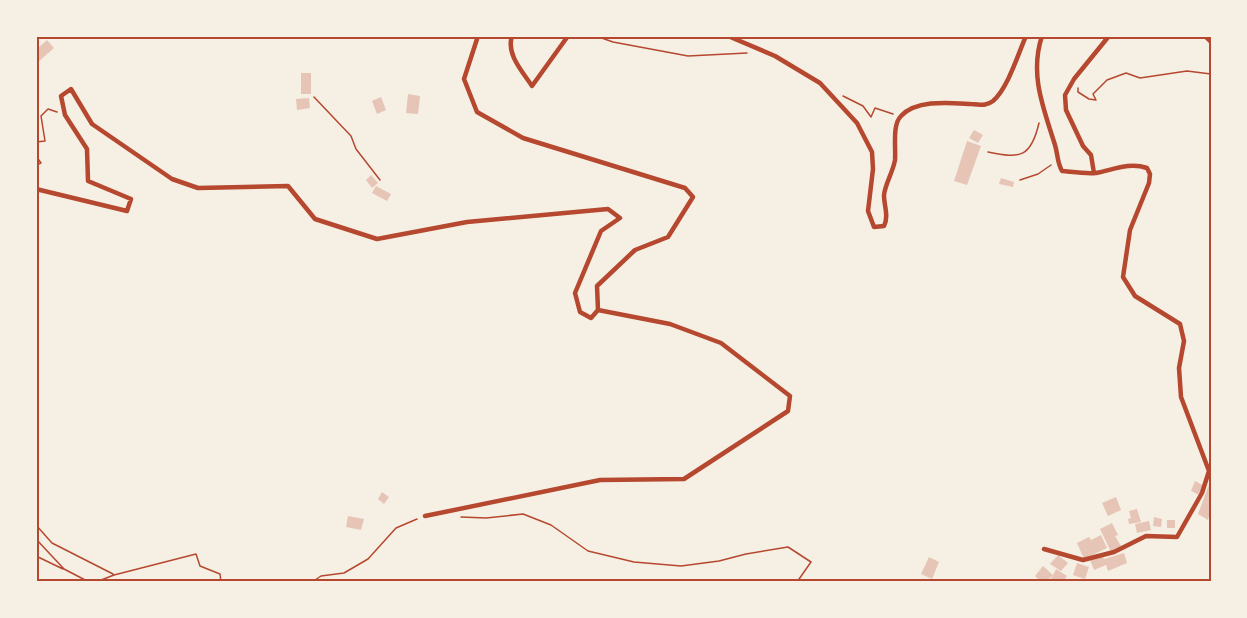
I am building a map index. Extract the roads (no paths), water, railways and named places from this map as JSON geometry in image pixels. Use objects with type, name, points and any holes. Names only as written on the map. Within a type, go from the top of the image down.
[{"type":"street","points":[[36,189],[127,211],[131,199],[88,182],[87,149],[65,115],[61,96],[71,89],[92,124],[172,179],[198,188],[288,186],[315,219],[377,239],[467,222],[608,209],[620,218],[601,231],[574,293],[580,312],[591,318],[598,310],[597,286],[635,250],[668,237],[693,197],[685,188],[523,138],[477,112],[464,79],[478,36]]},
{"type":"street","points":[[512,36],[510,39],[511,53],[532,86],[568,36]]},
{"type":"street","points":[[728,36],[775,56],[820,83],[857,123],[872,152],[873,169],[868,211],[874,227],[884,226],[886,221],[884,193],[894,160],[899,117],[922,104],[984,106],[992,102],[1001,92],[1026,36]]},
{"type":"street","points":[[1042,36],[1037,82],[1043,110],[1056,148],[1056,161],[1062,171],[1094,173],[1129,165],[1147,168],[1150,174],[1149,183],[1130,230],[1124,277],[1135,296],[1180,324],[1184,341],[1179,368],[1181,397],[1209,471],[1202,493],[1177,537],[1146,536],[1114,552],[1083,560],[1044,549]]},
{"type":"street","points":[[1094,173],[1091,155],[1083,146],[1065,110],[1065,95],[1074,79],[1109,36]]},
{"type":"street","points":[[1205,36],[1211,42]]},
{"type":"street","points":[[425,516],[600,480],[684,479],[788,411],[790,396],[721,343],[670,324],[598,310]]}]
